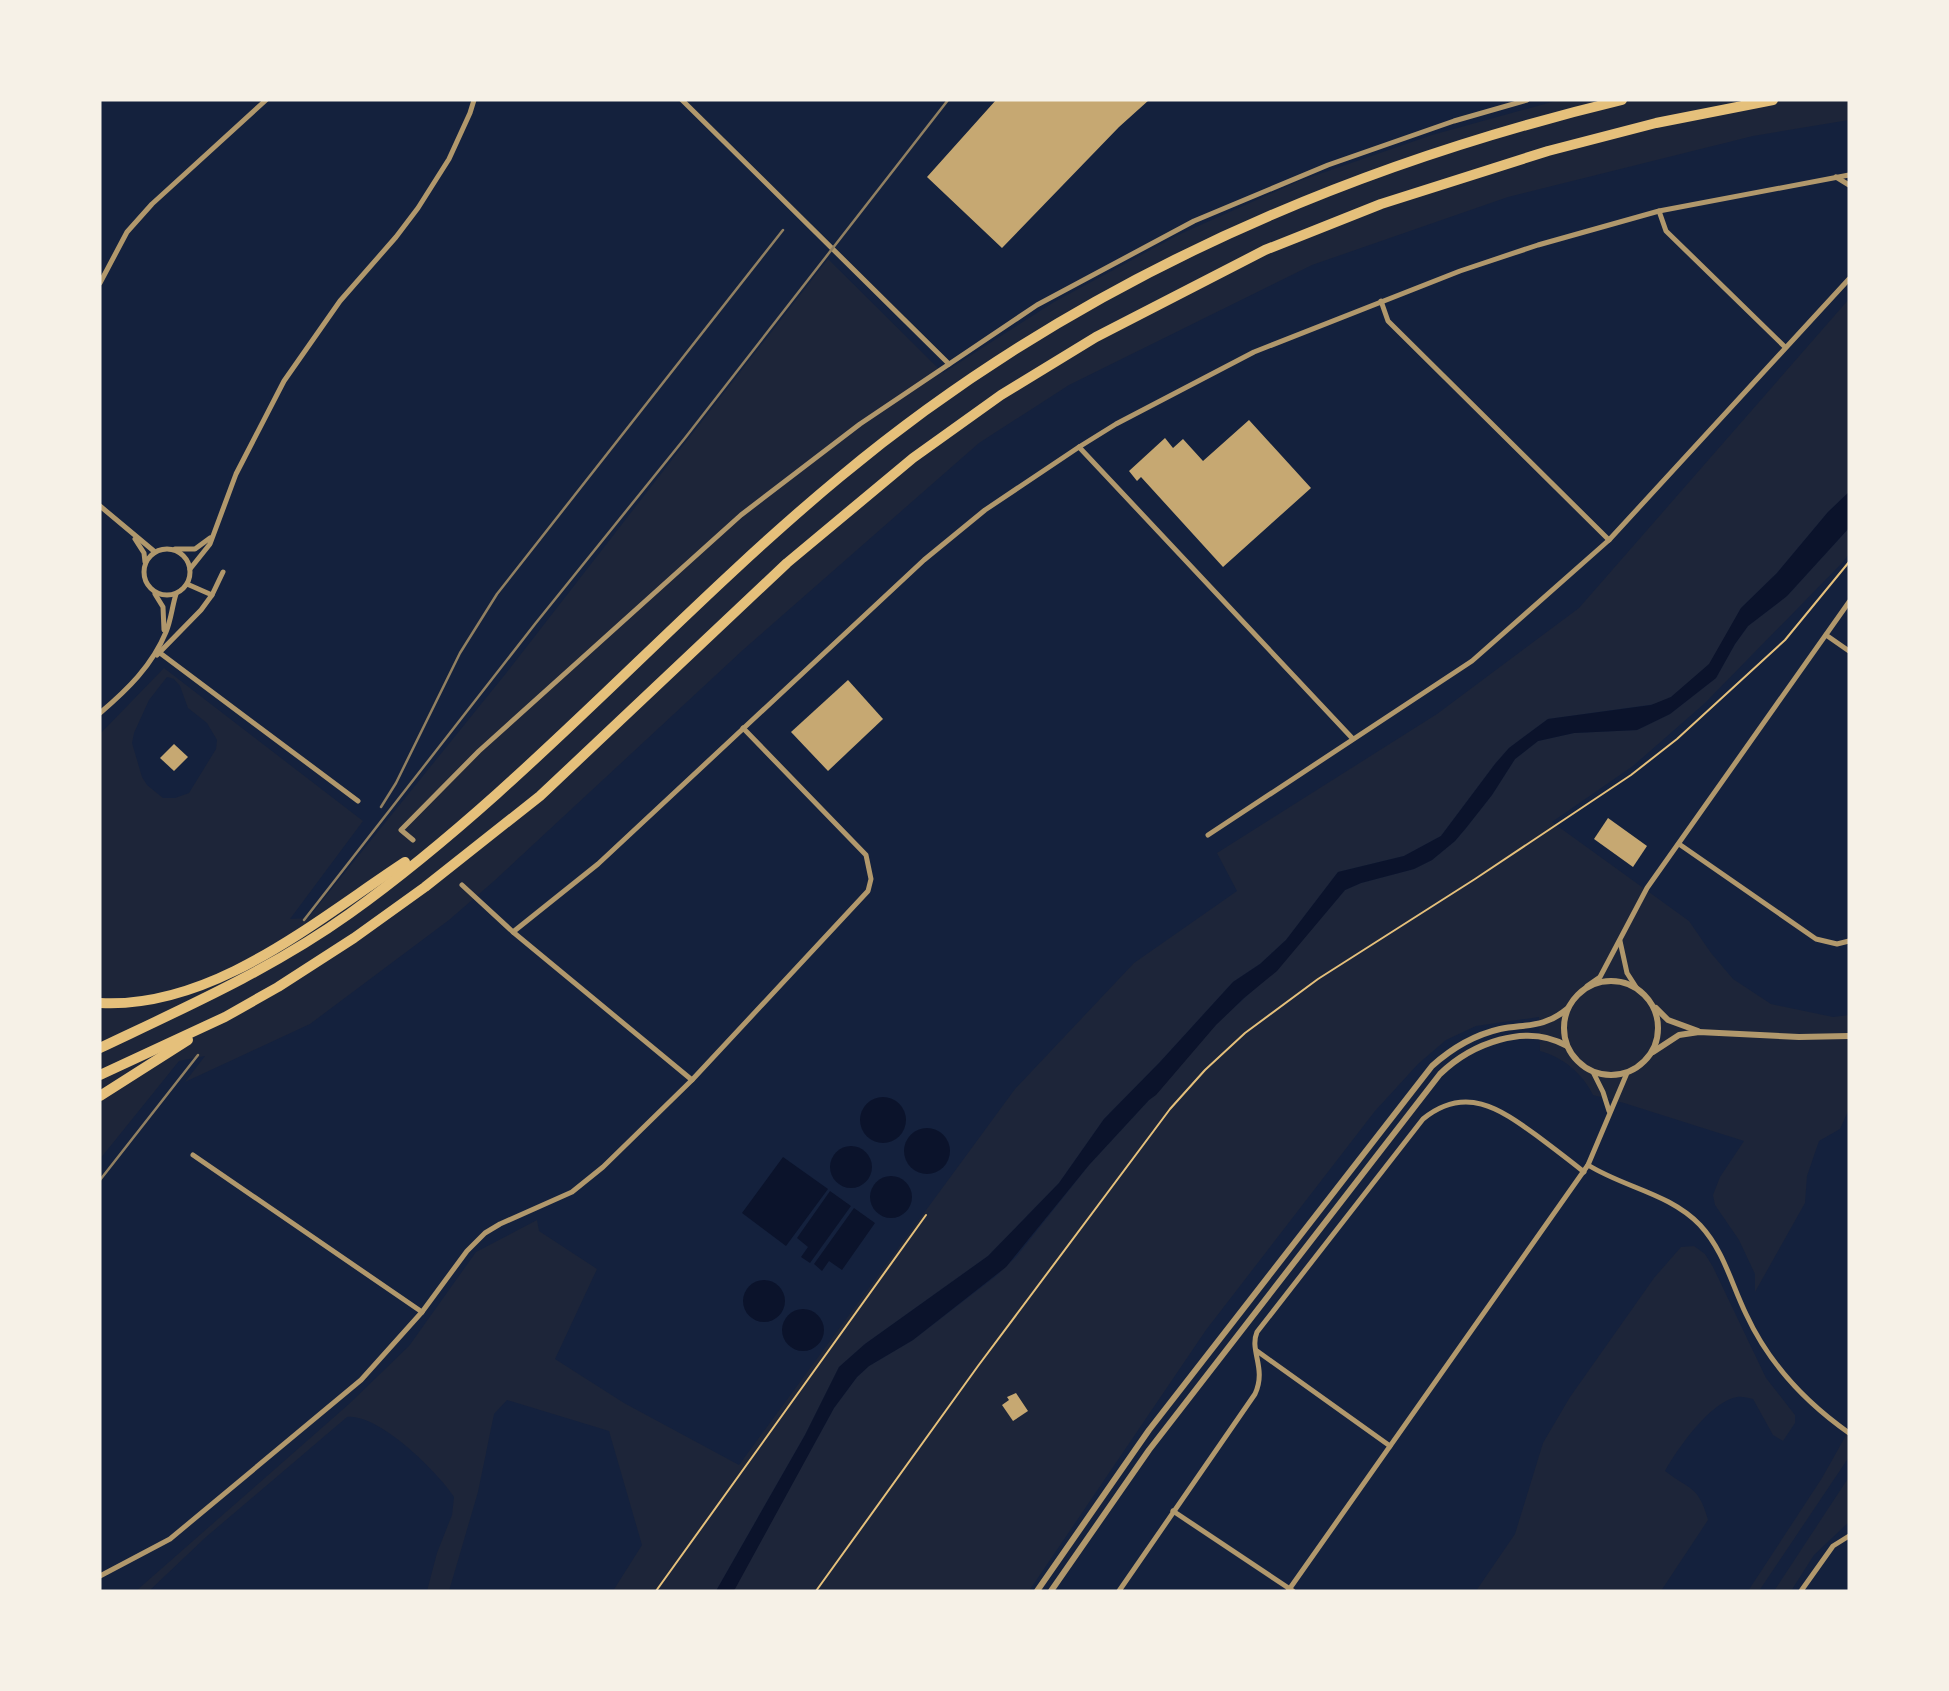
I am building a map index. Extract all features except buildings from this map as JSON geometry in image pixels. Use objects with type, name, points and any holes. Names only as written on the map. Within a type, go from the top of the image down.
[{"type":"highway","points":[[100,1048],[228,985],[322,932],[350,913],[457,829],[547,749],[734,570],[842,475],[953,390],[1072,313],[1196,247],[1370,174],[1450,148],[1622,100]]},
{"type":"highway","points":[[100,1096],[354,938],[478,847],[540,796],[787,563],[902,466],[1002,395],[1096,337],[1265,250],[1381,204],[1562,148],[1656,123],[1773,100]]},
{"type":"highway","points":[[100,1003],[135,1003],[170,996],[241,967],[285,943],[457,829]]},
{"type":"highway","points":[[100,1075],[225,1017]]},
{"type":"street","points":[[100,283],[127,232],[152,204],[266,100]]},
{"type":"street","points":[[157,655],[168,629],[176,594],[187,584],[190,569],[210,544],[236,474],[284,380],[340,301],[396,237],[436,180],[462,133],[474,100]]},
{"type":"street","points":[[682,100],[949,364]]},
{"type":"street","points":[[413,840],[401,830],[479,751],[741,515],[860,424],[1037,305],[1194,221],[1328,165],[1454,121],[1527,100]]},
{"type":"street","points":[[513,932],[598,864],[957,533],[1009,493],[1116,424],[1254,352],[1460,271],[1538,245],[1659,211],[1849,175]]},
{"type":"street","points":[[1836,177],[1849,185]]},
{"type":"street","points":[[1659,211],[1666,231],[1785,347]]},
{"type":"street","points":[[1208,835],[1472,660],[1609,540],[1849,279]]},
{"type":"street","points":[[1381,301],[1388,321],[1609,540]]},
{"type":"street","points":[[1079,447],[1353,739]]},
{"type":"street","points":[[100,506],[155,552]]},
{"type":"street","points":[[145,564],[155,552],[195,549],[215,533]]},
{"type":"street","points":[[131,534],[144,554],[144,579],[163,607],[165,618],[162,642]]},
{"type":"street","points":[[170,549],[183,556],[190,569]]},
{"type":"street","points":[[100,713],[128,688],[201,610],[223,572]]},
{"type":"street","points":[[187,584],[212,595]]},
{"type":"street","points":[[153,591],[160,595],[176,594]]},
{"type":"street","points":[[1849,603],[1647,888],[1600,978],[1572,1000],[1567,1009],[1563,1034],[1567,1046],[1582,1066],[1593,1072],[1616,1075],[1636,1068],[1651,1053],[1679,1035],[1699,1032],[1799,1037],[1849,1036]]},
{"type":"street","points":[[1826,635],[1849,652]]},
{"type":"street","points":[[157,655],[255,722],[358,801]]},
{"type":"street","points":[[100,1576],[160,1546],[361,1380],[422,1311],[467,1251],[485,1233],[572,1192],[603,1167],[692,1080],[868,891],[871,879],[866,855],[743,728]]},
{"type":"street","points":[[1679,844],[1816,939],[1837,944],[1849,940]]},
{"type":"street","points":[[461,885],[513,932],[692,1080]]},
{"type":"street","points":[[1620,940],[1627,973],[1636,987],[1668,1020],[1699,1032]]},
{"type":"street","points":[[1587,986],[1612,980],[1636,987]]},
{"type":"street","points":[[1651,1053],[1657,1042],[1658,1029],[1652,1004]]},
{"type":"street","points":[[1037,1591],[1149,1430],[1432,1066],[1457,1046],[1481,1035],[1550,1022],[1567,1009]]},
{"type":"street","points":[[1051,1591],[1149,1450],[1431,1084],[1458,1058],[1485,1045],[1536,1035],[1567,1046]]},
{"type":"street","points":[[1593,1072],[1609,1112]]},
{"type":"street","points":[[1173,1511],[1290,1590],[1586,1168],[1627,1073]]},
{"type":"street","points":[[1119,1591],[1255,1394],[1261,1380],[1255,1338],[1257,1332],[1423,1119],[1448,1105],[1474,1102],[1500,1110],[1586,1168],[1667,1200],[1698,1223],[1719,1250],[1753,1330],[1776,1366],[1809,1401],[1849,1433]]},
{"type":"street","points":[[193,1156],[422,1311]]},
{"type":"street","points":[[1257,1351],[1390,1446]]},
{"type":"street","points":[[1801,1591],[1833,1546],[1849,1536]]},
{"type":"path","points":[[817,1591],[986,1355],[1170,1109],[1205,1070],[1245,1033],[1318,979],[1608,790],[1677,739],[1785,640],[1849,562]]},
{"type":"path","points":[[656,1591],[926,1215]]},
{"type":"shaded area","points":[[1559,100],[1849,100],[1849,120],[1753,136],[1508,197],[1312,265],[1069,385],[979,443],[744,649],[449,920],[310,1024],[185,1082],[205,1056],[179,1061],[100,1159],[100,734],[164,668],[363,821],[290,919],[308,918],[507,672],[828,259],[943,373],[1054,302],[1178,235],[1299,181],[1432,135]],"holes":[[[167,677],[174,679],[180,686],[188,708],[207,723],[217,740],[216,749],[189,793],[175,798],[163,798],[147,785],[142,777],[132,743],[149,700]]]},
{"type":"shaded area","points":[[1849,299],[1849,492],[1828,512],[1777,573],[1741,608],[1710,664],[1671,697],[1656,704],[1548,719],[1509,748],[1441,836],[1404,856],[1338,872],[1286,940],[1260,964],[1233,982],[1104,1119],[1059,1183],[988,1256],[865,1344],[839,1367],[805,1435],[716,1591],[613,1591],[642,1545],[609,1431],[507,1400],[494,1414],[478,1492],[449,1591],[427,1591],[437,1553],[452,1515],[454,1497],[435,1473],[390,1434],[360,1418],[347,1417],[206,1537],[149,1591],[136,1591],[349,1404],[409,1346],[476,1252],[537,1220],[539,1231],[597,1269],[555,1359],[624,1403],[739,1465],[1015,1089],[1134,963],[1237,891],[1217,853],[1437,714],[1579,608]]},
{"type":"shaded area","points":[[1849,492],[1849,528],[1787,596],[1748,626],[1716,678],[1670,714],[1637,730],[1574,733],[1538,741],[1515,759],[1466,828],[1432,860],[1414,869],[1345,890],[1277,971],[1216,1025],[1156,1095],[1089,1165],[1006,1267],[913,1340],[869,1366],[857,1377],[834,1408],[735,1589],[716,1591],[805,1435],[839,1367],[865,1344],[988,1256],[1059,1183],[1104,1119],[1233,982],[1260,964],[1286,940],[1338,872],[1404,856],[1441,836],[1509,748],[1548,719],[1651,705],[1671,697],[1709,664],[1741,608],[1777,573],[1828,512]]},
{"type":"shaded area","points":[[1849,528],[1849,554],[1843,562],[1705,703],[1633,766],[1552,822],[1689,921],[1733,979],[1771,1004],[1833,1017],[1849,1015],[1849,1109],[1840,1129],[1819,1141],[1807,1176],[1805,1203],[1755,1292],[1755,1274],[1739,1240],[1715,1205],[1713,1195],[1720,1177],[1744,1141],[1593,1095],[1584,1080],[1571,1067],[1557,1057],[1540,1051],[1539,1017],[1476,1026],[1446,1040],[1418,1064],[1375,1111],[1206,1330],[1029,1591],[733,1591],[834,1408],[857,1377],[869,1366],[913,1340],[996,1276],[1016,1257],[1089,1165],[1156,1094],[1215,1025],[1282,964],[1345,890],[1414,869],[1432,860],[1466,828],[1515,759],[1538,741],[1574,733],[1637,730],[1670,714],[1716,678],[1748,626],[1787,596]]},
{"type":"shaded area","points":[[883,1097],[899,1104],[906,1120],[899,1136],[883,1143],[867,1136],[860,1120],[867,1104]]},
{"type":"shaded area","points":[[927,1128],[943,1135],[950,1151],[943,1167],[927,1174],[911,1167],[904,1151],[911,1135]]},
{"type":"shaded area","points":[[851,1146],[866,1152],[872,1167],[866,1182],[851,1188],[836,1182],[830,1167],[836,1152]]},
{"type":"shaded area","points":[[783,1157],[828,1189],[786,1246],[742,1213]]},
{"type":"shaded area","points":[[891,1176],[906,1182],[912,1197],[906,1212],[891,1218],[876,1212],[870,1197],[876,1182]]},
{"type":"shaded area","points":[[830,1191],[851,1206],[810,1263],[801,1257],[808,1247],[797,1238]]},
{"type":"shaded area","points":[[854,1208],[875,1223],[842,1270],[829,1261],[822,1271],[814,1264]]},
{"type":"shaded area","points":[[1694,1246],[1705,1254],[1713,1267],[1766,1378],[1795,1415],[1795,1423],[1783,1441],[1773,1435],[1753,1399],[1739,1397],[1716,1407],[1686,1439],[1665,1471],[1697,1495],[1708,1520],[1661,1591],[1476,1591],[1515,1534],[1543,1443],[1570,1397],[1654,1278],[1681,1247]]},
{"type":"shaded area","points":[[764,1280],[779,1286],[785,1301],[779,1316],[764,1322],[749,1316],[743,1301],[749,1286]]},
{"type":"shaded area","points":[[803,1309],[818,1315],[824,1330],[818,1345],[803,1351],[788,1345],[782,1330],[788,1315]]},
{"type":"shaded area","points":[[1849,1430],[1849,1457],[1759,1591],[1748,1591],[1822,1478]]},
{"type":"shaded area","points":[[1849,1477],[1849,1522],[1814,1555],[1791,1591],[1774,1591]]},
{"type":"railway","points":[[304,920],[948,100]]},
{"type":"railway","points":[[381,807],[396,783],[460,653],[497,594],[783,230]]},
{"type":"railway","points":[[100,1180],[198,1055]]}]
